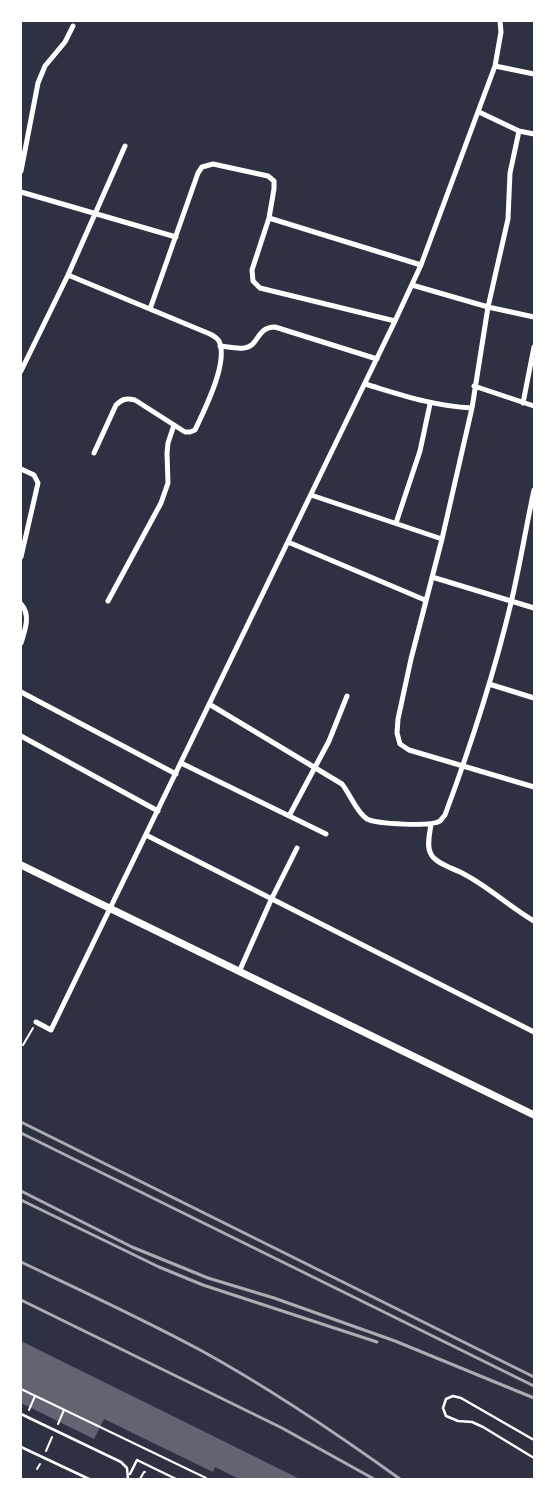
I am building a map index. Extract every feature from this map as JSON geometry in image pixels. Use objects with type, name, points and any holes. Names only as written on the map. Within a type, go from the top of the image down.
[{"type":"street","points":[[36,1022],[51,1030],[396,321],[421,265],[495,66],[501,32],[500,21]]},
{"type":"street","points":[[21,171],[38,83],[45,66],[65,42],[73,26]]},
{"type":"street","points":[[495,66],[534,74]]},
{"type":"street","points":[[479,112],[519,131],[534,134]]},
{"type":"street","points":[[519,131],[510,173],[508,219],[488,307],[472,408],[442,539],[409,668],[398,719],[397,733],[400,744],[409,750],[534,787]]},
{"type":"street","points":[[21,371],[68,275],[125,146]]},
{"type":"street","points":[[150,309],[198,174],[202,167],[213,164],[268,176],[274,181],[269,218],[252,270],[253,280],[260,288],[396,321]]},
{"type":"street","points":[[21,192],[176,237]]},
{"type":"street","points":[[269,218],[421,265]]},
{"type":"street","points":[[68,275],[210,334],[218,339],[220,346],[216,383],[195,430],[185,432],[135,400],[127,398],[116,405],[94,454]]},
{"type":"street","points":[[412,284],[488,307],[534,317]]},
{"type":"street","points":[[220,346],[245,348],[251,346],[262,331],[268,327],[275,327],[377,359]]},
{"type":"street","points":[[523,403],[534,347]]},
{"type":"street","points":[[365,384],[430,404],[472,408]]},
{"type":"street","points":[[474,386],[534,406]]},
{"type":"street","points":[[396,524],[420,451],[430,404]]},
{"type":"street","points":[[108,601],[161,503],[168,483],[167,453],[174,425]]},
{"type":"street","points":[[21,469],[34,475],[38,482],[21,557]]},
{"type":"street","points":[[209,704],[342,784],[351,795],[358,811],[367,819],[384,823],[431,824],[440,821],[445,815],[463,767],[489,684],[511,602],[534,490]]},
{"type":"street","points":[[311,495],[442,539]]},
{"type":"street","points":[[288,542],[425,600]]},
{"type":"street","points":[[432,577],[534,608]]},
{"type":"street","points":[[21,604],[25,609],[27,622],[21,643]]},
{"type":"street","points":[[489,684],[534,698]]},
{"type":"street","points":[[21,692],[176,774]]},
{"type":"street","points":[[288,816],[329,740],[347,696]]},
{"type":"street","points":[[21,736],[158,811]]},
{"type":"street","points":[[181,763],[326,834]]},
{"type":"street","points":[[431,824],[429,844],[431,854],[436,860],[477,881],[518,912],[534,921]]},
{"type":"street","points":[[146,835],[534,1032]]},
{"type":"street","points":[[239,972],[271,900],[297,848]]},
{"type":"street","points":[[21,865],[534,1115]]},
{"type":"lane","points":[[534,1440],[461,1398],[453,1396],[446,1399],[443,1408],[446,1416],[458,1421],[472,1422],[483,1427],[534,1458]]},
{"type":"lane","points":[[21,1414],[122,1462],[127,1468],[129,1477]]},
{"type":"lane","points":[[21,1447],[89,1479]]},
{"type":"lane","points":[[129,1477],[136,1460],[176,1479]]},
{"type":"path","points":[[23,1045],[36,1022]]},
{"type":"path","points":[[21,1389],[206,1478]]},
{"type":"path","points":[[37,1469],[64,1410]]},
{"type":"building","points":[[21,1341],[300,1479],[239,1479],[215,1467],[213,1472],[104,1419],[94,1439],[21,1403]]},
{"type":"railway","points":[[21,1122],[534,1377]]},
{"type":"railway","points":[[21,1133],[534,1386]]},
{"type":"railway","points":[[21,1191],[132,1247],[208,1278],[274,1298],[395,1341],[534,1398]]},
{"type":"railway","points":[[21,1200],[159,1267],[203,1285],[377,1342]]},
{"type":"railway","points":[[21,1262],[112,1305],[202,1351],[303,1412],[400,1479]]},
{"type":"railway","points":[[21,1300],[282,1428],[374,1479]]}]
